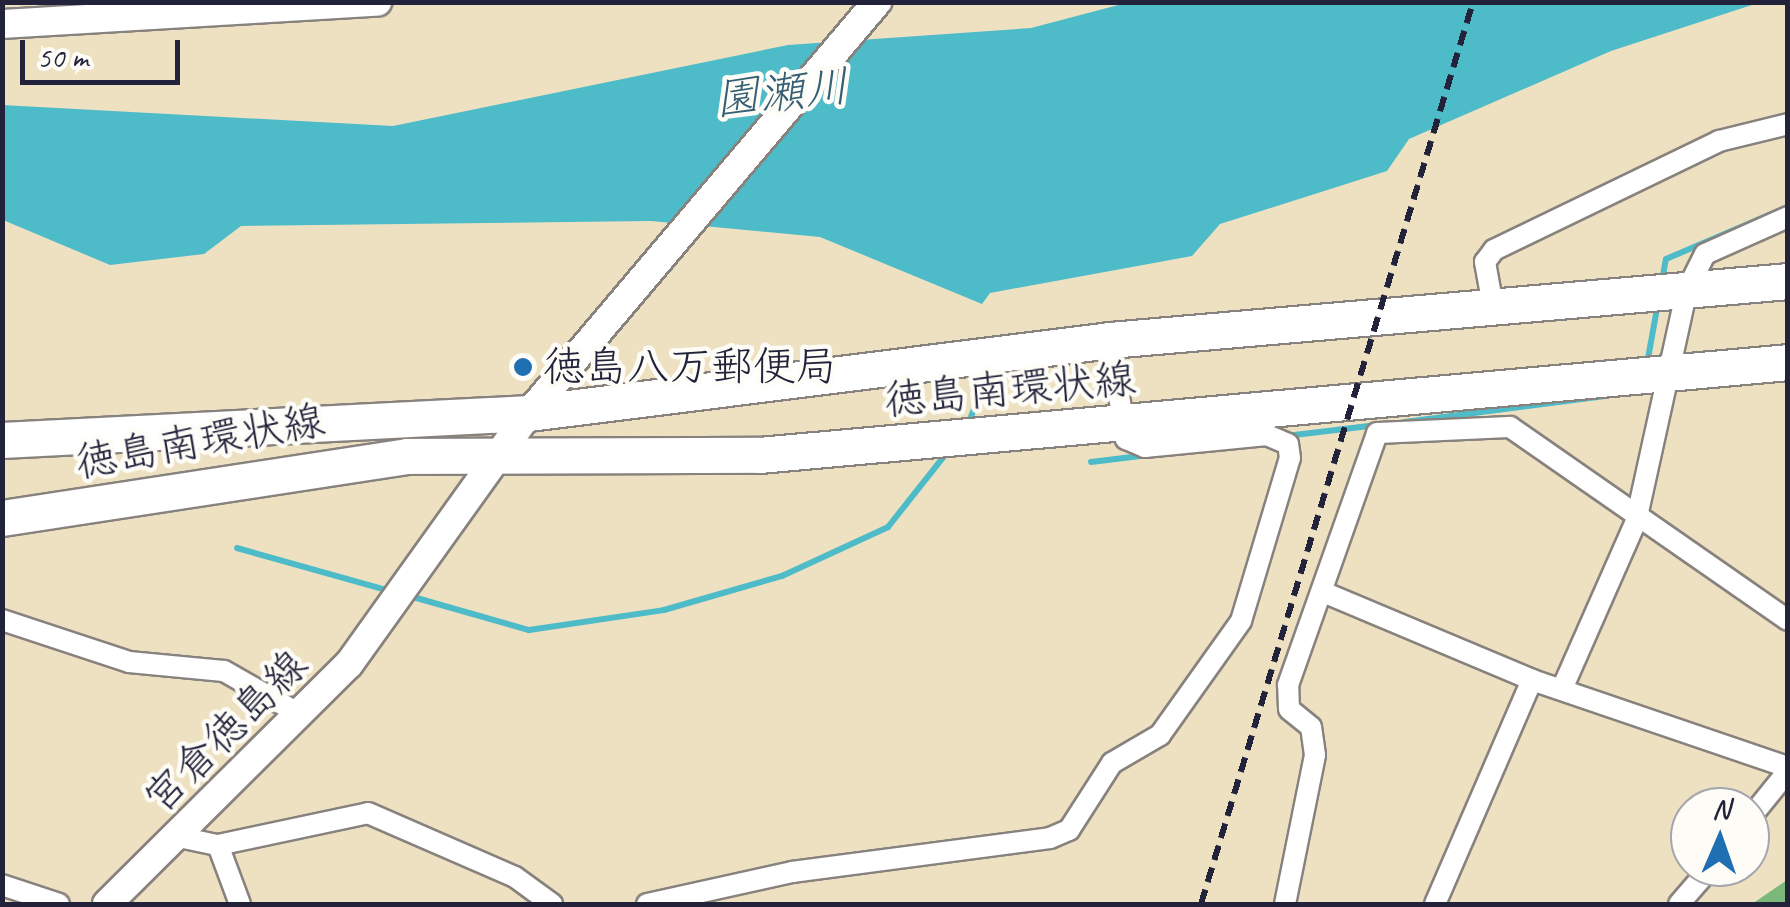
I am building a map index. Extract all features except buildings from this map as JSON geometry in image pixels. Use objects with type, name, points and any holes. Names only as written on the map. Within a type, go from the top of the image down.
[{"type":"highway","name":"徳島南環状線","points":[[2,440],[529,413],[1110,340],[1788,281]]},
{"type":"highway","name":"徳島南環状線","points":[[2,518],[334,464],[503,454],[897,445],[1788,362]]},
{"type":"main road","points":[[2,24],[377,2]]},
{"type":"main road","points":[[503,454],[529,413],[877,2]]},
{"type":"main road","name":"宮倉徳島線","points":[[108,904],[301,715],[390,607],[456,506],[503,454]]},
{"type":"street","points":[[133,2],[179,14]]},
{"type":"street","points":[[1493,306],[1484,262],[1494,250],[1720,141],[1788,124]]},
{"type":"street","points":[[1562,688],[1636,521],[1673,374],[1687,290],[1705,254],[1788,217]]},
{"type":"street","points":[[648,904],[1069,830],[1096,780],[1160,735],[1241,621],[1290,458],[1288,444],[1266,435],[1145,447],[1120,426],[1110,340]]},
{"type":"street","points":[[1285,904],[1315,755],[1311,727],[1289,708],[1288,685],[1377,433],[1493,421],[1788,620]]},
{"type":"street","points":[[1323,592],[1532,680],[1788,769],[1770,792]]},
{"type":"street","points":[[2,620],[129,662],[224,671],[301,715]]},
{"type":"street","points":[[1436,904],[1532,680]]},
{"type":"street","points":[[179,837],[218,845],[368,813],[515,876],[552,904]]},
{"type":"street","points":[[218,845],[240,904]]},
{"type":"street","points":[[2,885],[59,904]]},
{"type":"green space","points":[[1787,880],[1787,904],[1752,904]]},
{"type":"water","name":"園瀬川","points":[[1126,3],[1758,3],[1611,51],[1409,139],[1387,171],[1220,224],[1192,256],[990,293],[982,304],[820,237],[651,221],[241,226],[204,254],[110,265],[3,220],[2,105],[393,126],[788,45],[1031,28]]},
{"type":"waterway","points":[[1662,281],[1666,259],[1788,207]]},
{"type":"waterway","points":[[1647,364],[1658,303]]},
{"type":"waterway","points":[[968,424],[991,367]]},
{"type":"waterway","points":[[1405,422],[1605,396]]},
{"type":"waterway","points":[[1286,436],[1377,425]]},
{"type":"waterway","points":[[406,595],[529,630],[664,610],[782,576],[888,527],[949,450]]},
{"type":"waterway","points":[[1091,462],[1149,455]]},
{"type":"waterway","points":[[237,548],[394,592]]},
{"type":"railway","points":[[1201,904],[1473,2]]},
{"type":"place","name":"徳島八万郵便局","points":[[523,367]]}]
